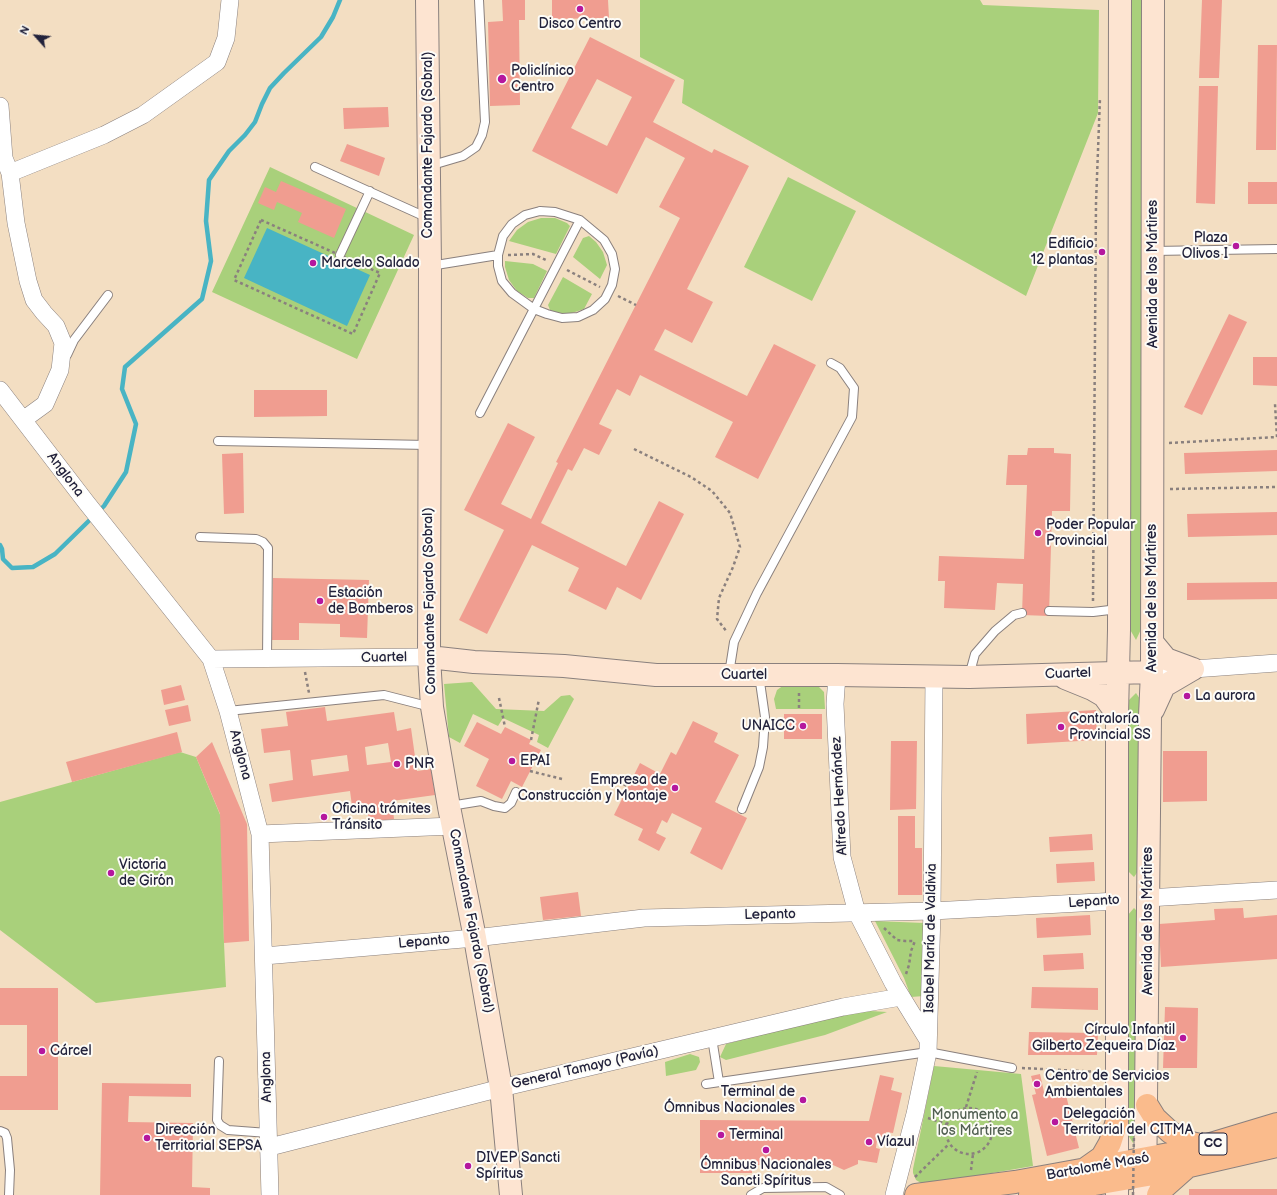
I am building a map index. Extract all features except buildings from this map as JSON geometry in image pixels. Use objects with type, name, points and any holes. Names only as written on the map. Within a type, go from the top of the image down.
[{"type":"main road","name":"Comandante Fajardo (Sobral)","points":[[427,0],[429,167],[428,218],[430,266],[429,657],[432,707],[501,1088],[511,1195]]},
{"type":"main road","points":[[1117,1179],[1125,1126],[1117,1073],[1120,0]]},
{"type":"main road","name":"Avenida de los Mártires","points":[[1146,1176],[1150,716],[1152,672],[1153,0]]},
{"type":"main road","points":[[1056,674],[1095,663],[1107,652],[1119,619]]},
{"type":"main road","points":[[1152,642],[1166,659],[1193,669]]},
{"type":"main road","name":"Cuartel","points":[[429,657],[474,662],[564,666],[656,675],[969,677],[1152,672]]},
{"type":"main road","points":[[1150,716],[1164,686],[1193,669]]},
{"type":"main road","points":[[1056,674],[1092,689],[1104,696],[1117,714]]},
{"type":"main road","name":"Lepanto","points":[[1117,901],[1148,898]]},
{"type":"main road","points":[[1147,1105],[1155,1118],[1170,1132],[1187,1142],[1204,1146]]},
{"type":"main road","name":"Bartolomé Masó","points":[[1146,1176],[1204,1146],[1277,1124]]},
{"type":"main road","points":[[1085,1169],[1102,1157],[1110,1143],[1125,1126]]},
{"type":"main road","name":"Bartolomé Masó","points":[[1146,1176],[1277,1146]]},
{"type":"main road","points":[[1158,1195],[1160,1191],[1190,1165]]},
{"type":"main road","name":"Bartolomé Masó","points":[[914,1187],[1015,1182],[1085,1169],[1117,1179]]},
{"type":"main road","name":"CC","points":[[1117,1179],[1146,1176]]},
{"type":"main road","name":"Bartolomé Masó","points":[[1030,1195],[1063,1193],[1117,1179]]},
{"type":"street","points":[[10,173],[104,135],[143,115],[217,62],[226,38],[230,0]]},
{"type":"street","points":[[0,106],[4,158],[10,173],[16,223],[28,281],[34,300],[56,326],[63,343],[60,370],[45,404],[23,420]]},
{"type":"street","name":"Anglona","points":[[0,390],[210,659],[228,711],[260,834],[270,1195]]},
{"type":"street","name":"Cuartel","points":[[210,659],[429,657]]},
{"type":"street","name":"Cuartel","points":[[1152,672],[1277,662]]},
{"type":"street","name":"Alfredo Hernández","points":[[837,675],[835,704],[842,857],[857,913],[928,1046]]},
{"type":"street","name":"Isabel María de Valdivia","points":[[894,1195],[914,1114],[928,1046],[932,911],[934,677]]},
{"type":"street","points":[[260,834],[451,816]]},
{"type":"street","name":"Lepanto","points":[[1148,898],[1277,890]]},
{"type":"street","name":"Lepanto","points":[[264,956],[475,938],[644,918],[932,911],[1117,901]]},
{"type":"street","name":"General Tamayo (Pavía)","points":[[269,1140],[501,1088],[843,1007],[897,990]]},
{"type":"lane","points":[[429,167],[463,156],[476,147],[482,135],[485,122],[479,0]]},
{"type":"lane","points":[[315,167],[428,218]]},
{"type":"lane","points":[[340,255],[370,191]]},
{"type":"lane","points":[[540,211],[556,212],[580,220],[604,240],[612,254],[615,269],[612,285],[605,299],[593,310],[578,317],[562,318],[534,309],[512,293],[502,281],[498,266],[498,255],[503,236],[512,224],[525,215],[540,211]]},
{"type":"lane","points":[[480,413],[580,220]]},
{"type":"lane","points":[[1153,251],[1277,249]]},
{"type":"lane","points":[[430,266],[498,255]]},
{"type":"lane","points":[[60,370],[74,340],[108,295]]},
{"type":"lane","points":[[729,675],[734,642],[757,593],[852,417],[854,388],[840,368],[831,363]]},
{"type":"lane","points":[[218,441],[429,445]]},
{"type":"lane","points":[[200,537],[256,539],[266,544],[268,548],[267,659]]},
{"type":"lane","points":[[1049,611],[1093,612],[1119,619]]},
{"type":"lane","points":[[969,677],[975,654],[995,631],[1014,615],[1022,613]]},
{"type":"lane","points":[[742,809],[758,767],[763,747],[765,717],[759,675]]},
{"type":"lane","points":[[228,711],[384,695],[432,707]]},
{"type":"lane","points":[[451,816],[481,801],[494,806],[506,808],[516,792]]},
{"type":"lane","points":[[712,1038],[719,1082]]},
{"type":"lane","points":[[706,1084],[928,1046],[981,1062],[1012,1068]]},
{"type":"lane","points":[[218,1062],[217,1120],[220,1126],[228,1130],[269,1140]]},
{"type":"lane","points":[[0,1130],[5,1133],[7,1138],[10,1170],[9,1195]]},
{"type":"lane","points":[[751,1195],[763,1188],[826,1187],[840,1195]]},
{"type":"path","points":[[1093,612],[1096,203],[1100,94]]},
{"type":"path","points":[[261,220],[340,255],[380,273],[353,334],[234,280],[261,220]]},
{"type":"path","points":[[498,255],[533,254],[636,305]]},
{"type":"path","points":[[1152,444],[1277,437],[1275,404],[1277,404]]},
{"type":"path","points":[[634,450],[691,477],[712,491],[730,513],[740,547],[719,598],[717,619],[734,642]]},
{"type":"path","points":[[1170,489],[1277,487]]},
{"type":"path","points":[[303,659],[311,703]]},
{"type":"path","points":[[499,698],[505,727]]},
{"type":"path","points":[[531,740],[539,699]]},
{"type":"path","points":[[530,771],[562,779]]},
{"type":"path","points":[[613,779],[627,786]]},
{"type":"path","points":[[897,990],[910,965],[914,941],[923,936],[931,946]]},
{"type":"path","points":[[966,1107],[981,1062]]},
{"type":"path","points":[[1012,1068],[1117,1073]]},
{"type":"path","points":[[966,1107],[974,1108],[988,1116],[992,1132],[986,1147],[980,1152],[973,1154],[960,1153],[954,1150],[950,1144],[946,1138],[945,1131],[946,1124],[954,1112],[966,1107]]},
{"type":"path","points":[[1125,1126],[1134,1195]]},
{"type":"path","points":[[914,1187],[950,1144]]},
{"type":"green space","points":[[640,0],[980,0],[983,5],[1099,10],[1098,113],[1026,296],[682,103],[684,80],[640,57]]},
{"type":"green space","points":[[1129,0],[1146,0],[1144,623],[1136,640],[1128,626]]},
{"type":"green space","name":"Marcelo Salado","points":[[270,167],[414,235],[357,359],[212,292]]},
{"type":"green space","points":[[788,177],[856,211],[812,301],[744,267]]},
{"type":"green space","points":[[541,218],[555,218],[567,223],[570,226],[556,254],[509,241],[517,230],[528,222]]},
{"type":"green space","points":[[589,236],[596,242],[603,252],[607,265],[600,279],[573,257],[583,238]]},
{"type":"green space","points":[[505,261],[533,264],[547,271],[534,298],[528,298],[517,291],[509,280],[505,267]]},
{"type":"green space","points":[[563,277],[592,294],[584,309],[572,313],[558,313],[550,310],[548,305]]},
{"type":"green space","points":[[472,682],[496,709],[544,711],[561,696],[570,695],[574,699],[548,748],[537,742],[539,735],[503,718],[498,726],[473,714],[460,743],[449,737],[444,684]]},
{"type":"green space","points":[[784,685],[809,685],[819,687],[824,692],[825,709],[776,709],[774,699],[777,690]]},
{"type":"green space","points":[[1136,693],[1142,702],[1141,867],[1134,877],[1127,870],[1128,701]]},
{"type":"green space","name":"Victoria de Girón","points":[[180,752],[196,757],[221,817],[226,987],[96,1003],[0,930],[0,802]]},
{"type":"green space","points":[[1134,908],[1143,917],[1139,1131],[1133,1143],[1126,1132],[1127,916]]},
{"type":"green space","points":[[875,921],[924,923],[924,996],[911,997],[904,978]]},
{"type":"green space","points":[[871,1011],[887,1012],[825,1035],[726,1060],[720,1057],[726,1044],[824,1018]]},
{"type":"green space","points":[[690,1054],[699,1057],[700,1062],[696,1070],[666,1076],[665,1062]]},
{"type":"green space","name":"Monumento a los Mártires","points":[[934,1066],[1021,1074],[1033,1166],[928,1184],[921,1183],[916,1180],[913,1169]]},
{"type":"water","points":[[267,228],[370,275],[347,326],[244,278]]},
{"type":"waterway","points":[[0,545],[3,559],[12,568],[33,567],[55,554],[104,506],[126,472],[136,424],[122,389],[125,367],[202,299],[211,261],[206,221],[209,180],[229,151],[245,135],[255,122],[270,88],[321,37],[333,17],[340,0]]},
{"type":"place","name":"Disco Centro","points":[[580,9]]},
{"type":"place","name":"Policlínico Centro","points":[[502,79]]},
{"type":"place","name":"Plaza Olivos I","points":[[1236,246]]},
{"type":"place","name":"Edificio 12 plantas","points":[[1102,252]]},
{"type":"place","name":"Marcelo Salado","points":[[313,263]]},
{"type":"place","name":"Poder Popular Provincial","points":[[1038,533]]},
{"type":"place","name":"Estación de Bomberos","points":[[320,601]]},
{"type":"place","name":"La aurora","points":[[1187,696]]},
{"type":"place","name":"UNAICC","points":[[803,726]]},
{"type":"place","name":"Contraloría Provincial SS","points":[[1061,727]]},
{"type":"place","name":"EPAI","points":[[512,761]]},
{"type":"place","name":"PNR","points":[[397,764]]},
{"type":"place","name":"Empresa de Construcción y Montaje","points":[[675,788]]},
{"type":"place","name":"Oficina trámites Tránsito","points":[[324,817]]},
{"type":"place","name":"Victoria de Girón","points":[[111,873]]},
{"type":"place","name":"Círculo Infantil Gilberto Zequeira Díaz","points":[[1183,1038]]},
{"type":"place","name":"Cárcel","points":[[42,1051]]},
{"type":"place","name":"Centro de Servicios Ambientales","points":[[1037,1084]]},
{"type":"place","name":"Terminal de Ómnibus Nacionales","points":[[803,1100]]},
{"type":"place","name":"Delegación Territorial del CITMA","points":[[1055,1122]]},
{"type":"place","name":"Terminal","points":[[721,1135]]},
{"type":"place","name":"Dirección Territorial SEPSA","points":[[147,1138]]},
{"type":"place","name":"Víazul","points":[[869,1142]]},
{"type":"place","name":"Ómnibus Nacionales Sancti Spíritus","points":[[766,1150]]},
{"type":"place","name":"DIVEP Sancti Spíritus","points":[[468,1166]]}]
